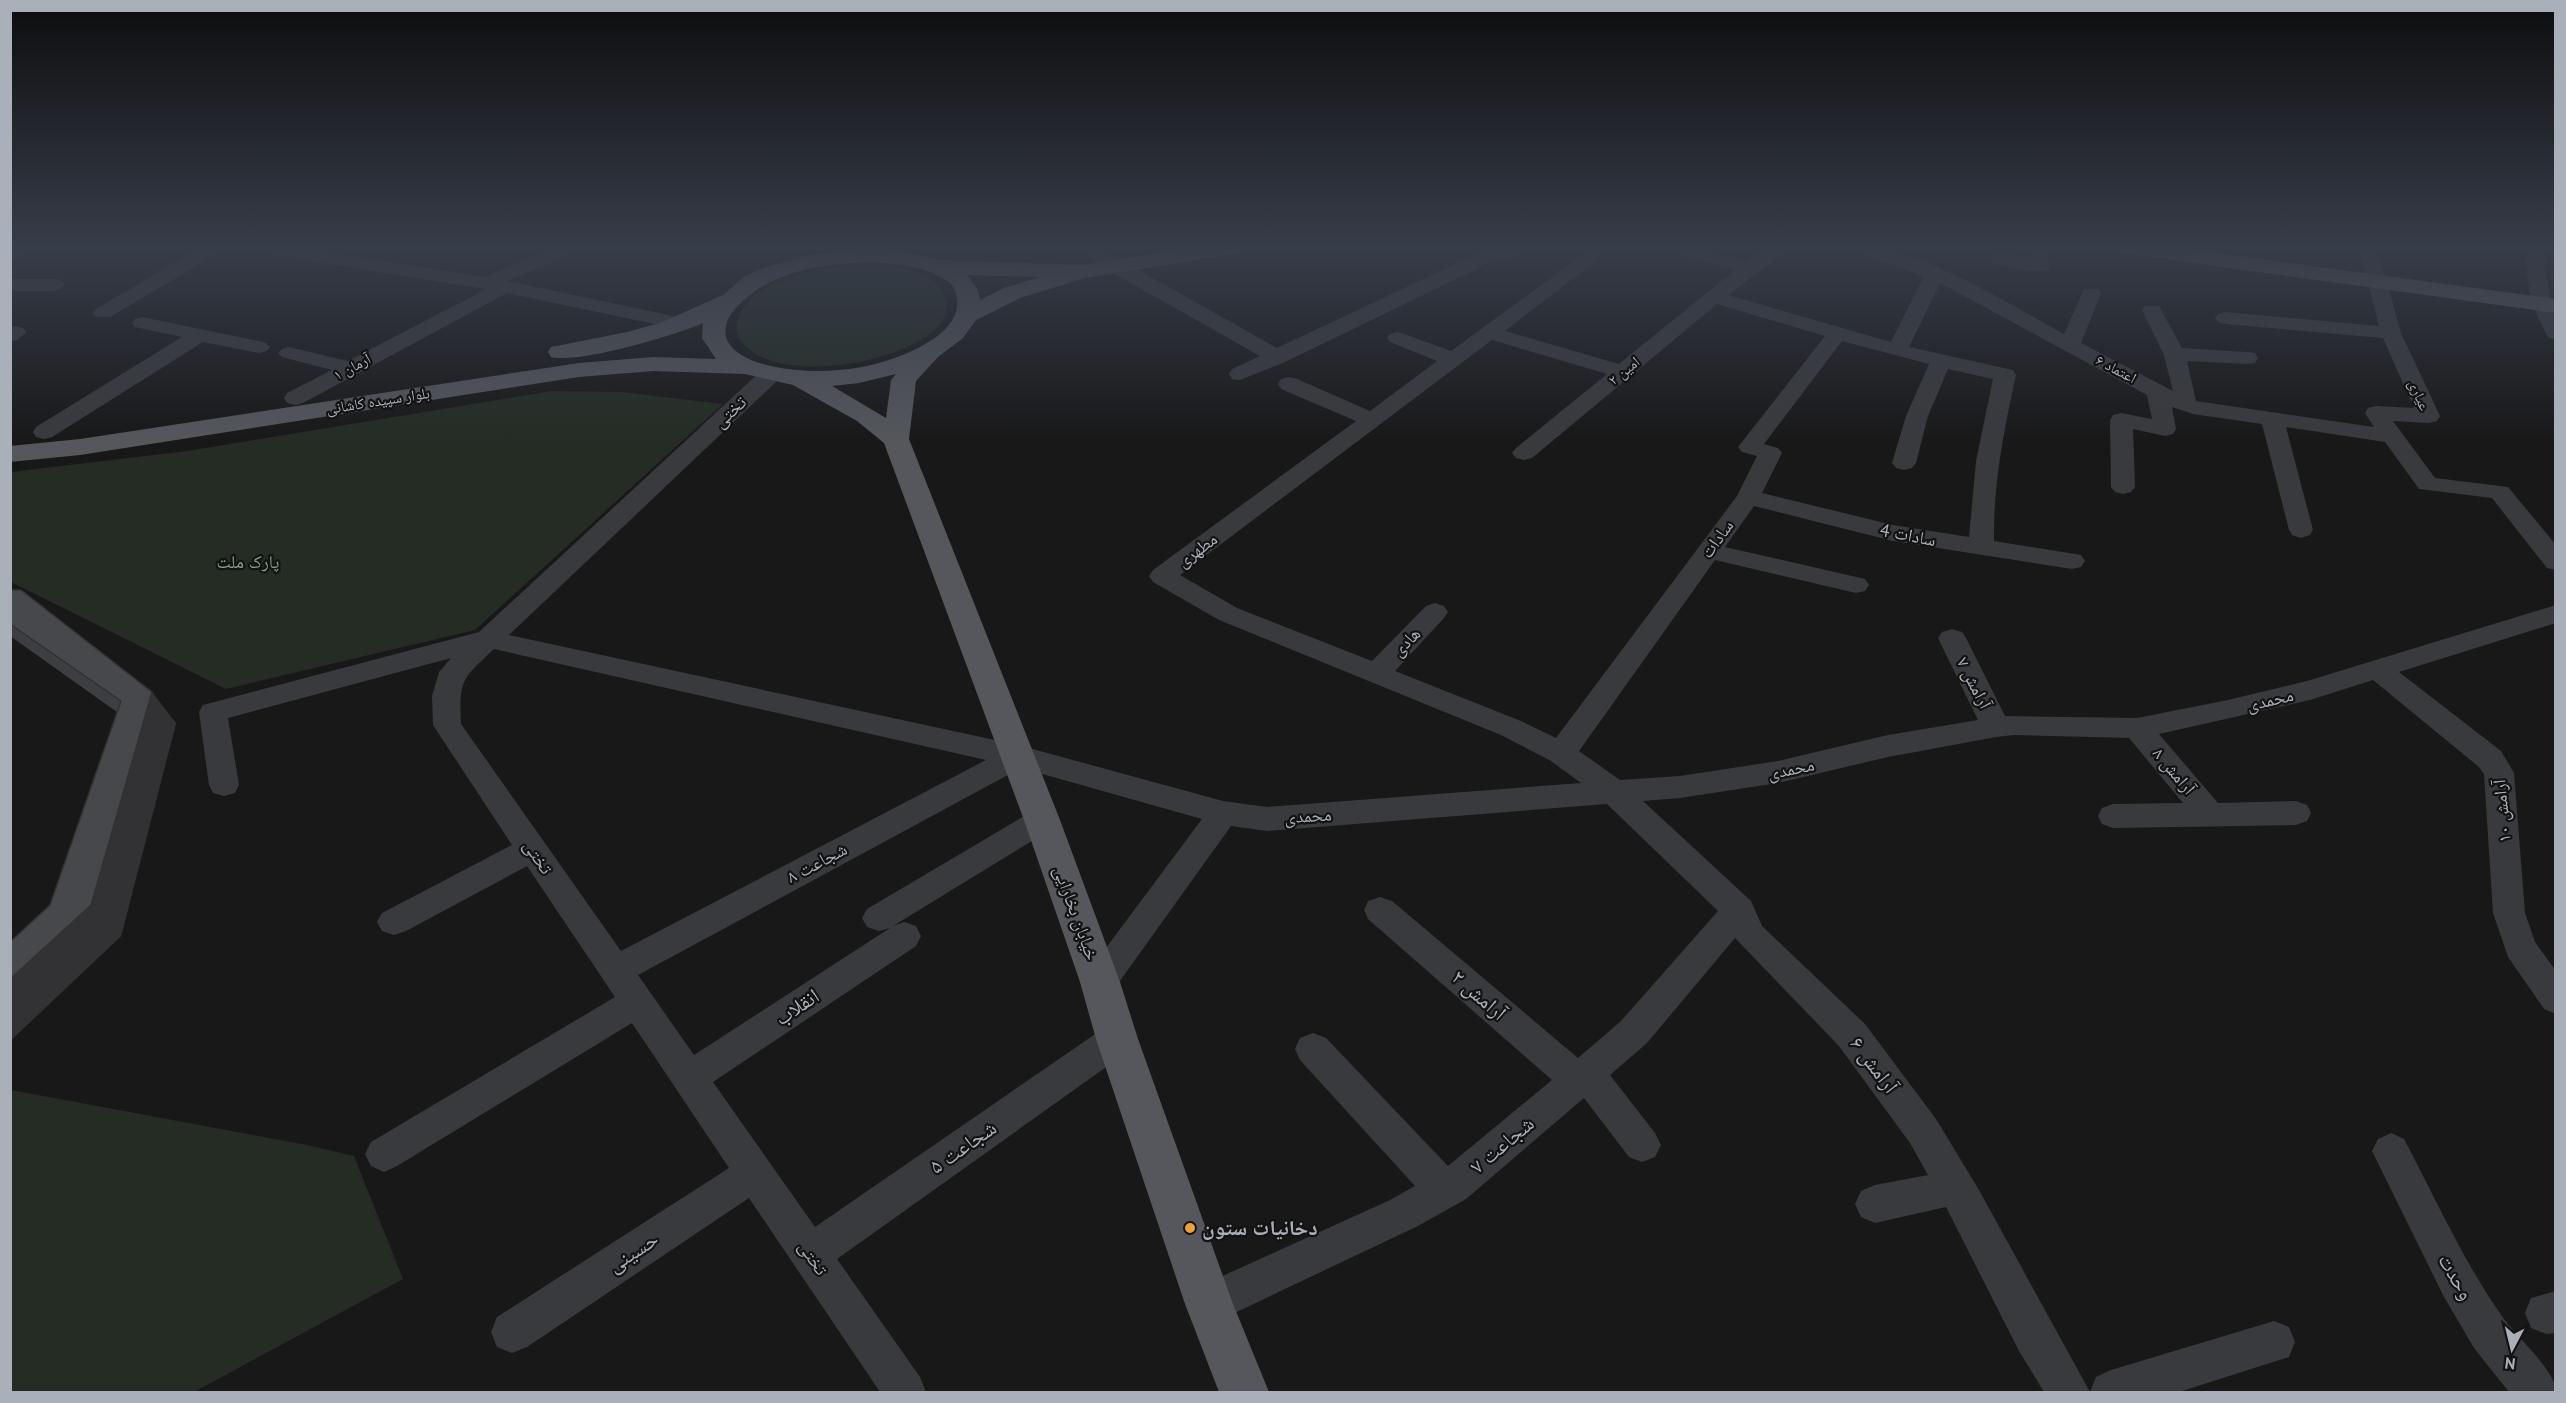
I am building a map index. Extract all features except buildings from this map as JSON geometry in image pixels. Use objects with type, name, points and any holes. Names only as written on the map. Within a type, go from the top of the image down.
[{"type":"main road","name":"بلوار سپیده کاشانی","points":[[10,436],[93,428],[295,398],[633,339],[683,324],[707,311]]},
{"type":"main road","points":[[721,311],[716,318],[714,337],[724,354],[746,367],[771,375],[834,378],[868,373],[928,353],[950,338],[968,315],[975,311]]},
{"type":"main road","points":[[633,339],[672,341],[681,345],[680,351],[671,358],[653,364]]},
{"type":"main road","name":"خیابان بخارایی","points":[[928,353],[904,380],[896,438],[1042,820],[1100,982],[1117,1039],[1209,1304],[1244,1392]]},
{"type":"main road","name":"بلوار سپیده کاشانی","points":[[10,454],[80,447],[579,370],[653,364],[746,367]]},
{"type":"main road","points":[[801,378],[866,415],[896,438]]},
{"type":"street","name":"آرمان ۱","points":[[295,398],[449,311]]},
{"type":"street","points":[[623,311],[683,324]]},
{"type":"street","points":[[1196,311],[1277,357]]},
{"type":"street","points":[[1240,374],[1369,311]]},
{"type":"street","name":"مطهری","points":[[1519,311],[1162,576],[1227,614],[1511,728],[1561,753],[1613,791]]},
{"type":"street","name":"امین ۲","points":[[1524,453],[1696,311]]},
{"type":"street","points":[[1763,311],[1897,351],[2005,375],[1980,514],[1982,547]]},
{"type":"street","points":[[1897,351],[1916,311]]},
{"type":"street","name":"اعتماد ۶","points":[[2007,311],[2185,404],[2392,436]]},
{"type":"street","points":[[2070,345],[2084,311]]},
{"type":"street","points":[[2153,311],[2174,354],[2184,387],[2185,404]]},
{"type":"street","points":[[2224,318],[2391,333],[2385,311]]},
{"type":"street","points":[[2550,311],[2556,334]]},
{"type":"street","points":[[142,323],[259,347]]},
{"type":"street","points":[[1490,333],[1622,372]]},
{"type":"street","name":"سادات","points":[[1561,753],[1748,497],[1770,453],[1750,447],[1837,333]]},
{"type":"street","name":"عیاری","points":[[2391,333],[2429,416],[2376,413],[2392,436]]},
{"type":"street","points":[[44,432],[200,335]]},
{"type":"street","points":[[1397,338],[1454,360]]},
{"type":"street","points":[[289,353],[350,368]]},
{"type":"street","points":[[2174,354],[2247,358]]},
{"type":"street","points":[[1904,463],[1917,416],[1941,362]]},
{"type":"street","name":"تختی","points":[[771,375],[453,672],[446,696],[447,725],[905,1392]]},
{"type":"street","points":[[1289,384],[1372,420]]},
{"type":"street","points":[[2124,487],[2121,420],[2165,429],[2157,391]]},
{"type":"street","points":[[2272,418],[2301,530]]},
{"type":"street","points":[[2392,436],[2427,484],[2499,492],[2556,562]]},
{"type":"street","name":"سادات 4","points":[[1748,497],[1893,533],[2072,561]]},
{"type":"street","points":[[1708,550],[1856,585]]},
{"type":"street","name":"هادی","points":[[1377,673],[1435,612]]},
{"type":"street","name":"محمدی","points":[[488,639],[1018,756],[1223,813],[1267,819],[1680,787],[1736,780],[1888,746],[2014,725],[2095,729],[2138,728],[2269,701],[2310,690],[2556,614]]},
{"type":"street","name":"آرامش ۷","points":[[1952,638],[1996,727]]},
{"type":"street","points":[[224,785],[213,712],[488,639]]},
{"type":"street","name":"آرامش ۱۰","points":[[2376,668],[2490,759],[2499,773],[2509,913],[2520,947],[2556,999]]},
{"type":"street","name":"آرامش ۸","points":[[2138,728],[2210,814]]},
{"type":"street","name":"شجاعت ۸","points":[[615,971],[1018,756]]},
{"type":"street","name":"آرامش ۶","points":[[1613,791],[1739,910],[1749,934],[1827,1008],[1869,1056],[1923,1131],[1956,1187],[2034,1336],[2068,1392]]},
{"type":"street","points":[[1100,982],[1223,813]]},
{"type":"street","points":[[2113,816],[2296,813]]},
{"type":"street","name":"انقلاب","points":[[690,1078],[892,927],[1042,820]]},
{"type":"street","points":[[394,922],[532,849]]},
{"type":"street","name":"آرامش ۲","points":[[1380,910],[1582,1076],[1642,1145]]},
{"type":"street","name":"شجاعت ۷","points":[[1209,1304],[1404,1213],[1445,1190],[1500,1148],[1634,1032],[1739,910]]},
{"type":"street","points":[[384,1154],[637,1002]]},
{"type":"street","name":"شجاعت ۵","points":[[810,1254],[1117,1039]]},
{"type":"street","points":[[1313,1049],[1445,1190]]},
{"type":"street","name":"وحدت","points":[[2391,1151],[2458,1283],[2489,1333],[2536,1392]]},
{"type":"street","name":"حسینی","points":[[512,1332],[754,1173]]},
{"type":"street","points":[[1875,1204],[1956,1187]]},
{"type":"street","points":[[2111,1392],[2274,1342]]},
{"type":"green space","points":[[742,311],[946,311],[939,325],[922,339],[899,350],[871,359],[840,365],[810,366],[782,363],[758,355],[741,341],[738,335],[739,316]]},
{"type":"green space","name":"پارک ملت","points":[[552,391],[621,392],[723,404],[475,630],[226,689],[11,582],[11,472],[187,451]]},
{"type":"green space","points":[[11,1090],[307,1145],[354,1156],[403,1279],[194,1392],[11,1392]]},
{"type":"place","name":"دخانیات ستون","points":[[1190,1228]]}]
